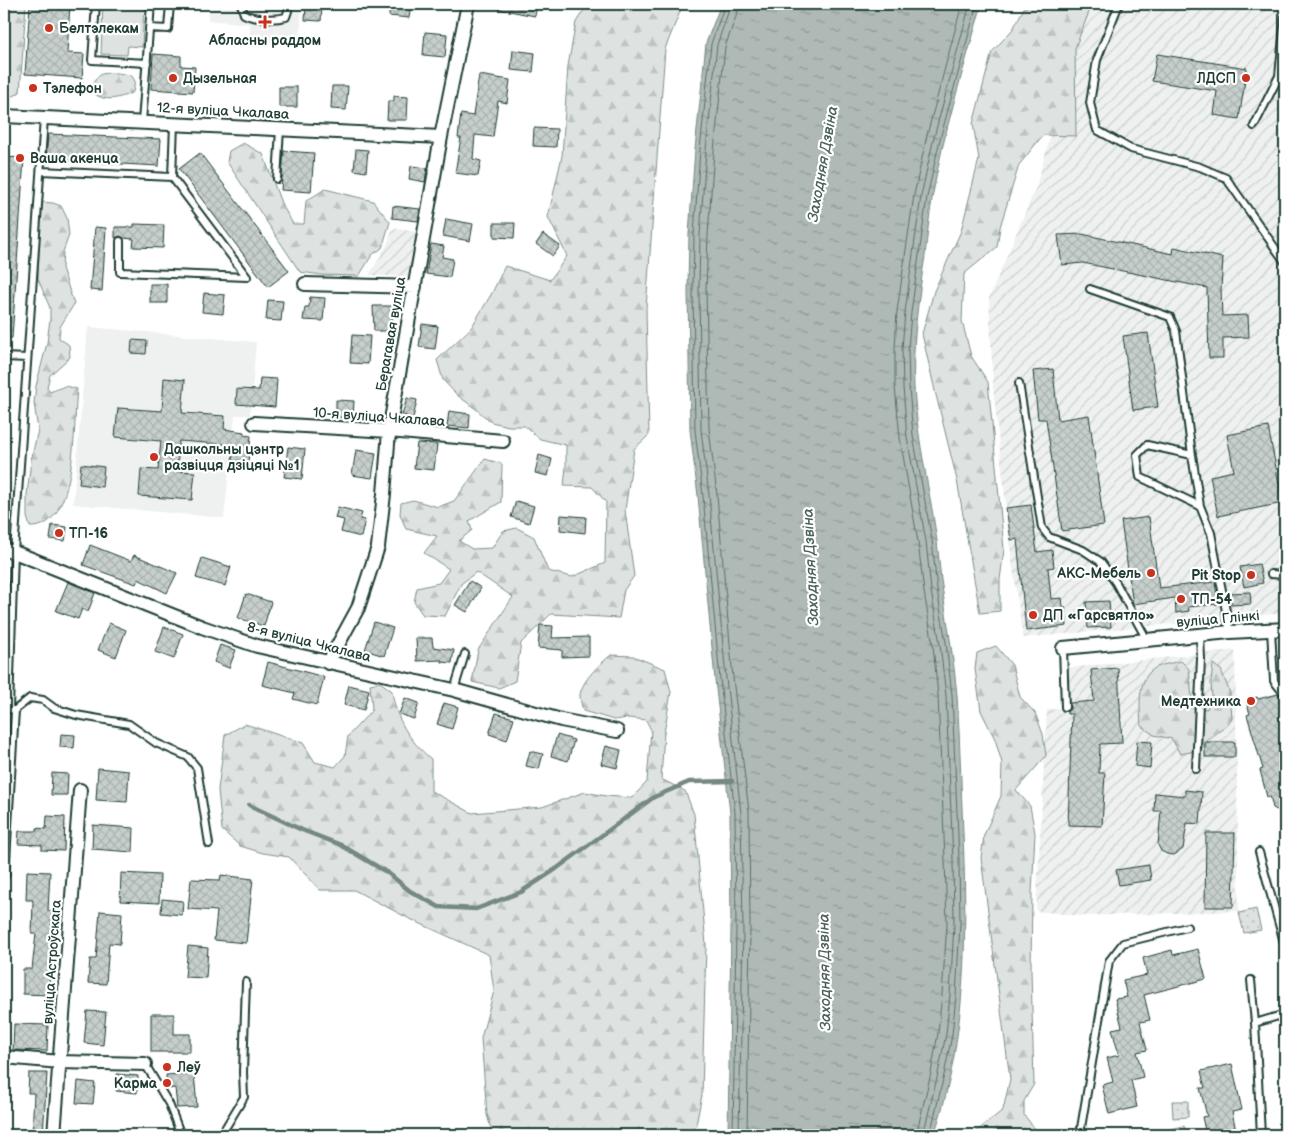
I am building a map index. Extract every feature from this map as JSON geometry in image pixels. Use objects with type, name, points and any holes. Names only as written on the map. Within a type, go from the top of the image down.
[{"type":"street","name":"Берагавая вуліца","points":[[328,663],[358,608],[378,547],[389,431],[440,136],[468,4]]},
{"type":"street","name":"12-я вуліца Чкалава","points":[[4,116],[440,136]]},
{"type":"street","points":[[305,284],[415,287]]},
{"type":"street","name":"10-я вуліца Чкалава","points":[[254,423],[389,431],[503,441]]},
{"type":"street","name":"8-я вуліца Чкалава","points":[[9,551],[202,627],[257,646],[454,690],[561,720],[617,732]]},
{"type":"street","name":"вуліца Глінкі","points":[[1063,648],[1230,632],[1285,629]]},
{"type":"street","name":"вуліца Астроўскага","points":[[54,1135],[80,790]]},
{"type":"street","points":[[4,1057],[60,1062],[145,1064]]},
{"type":"lane","points":[[96,4],[92,60],[147,63]]},
{"type":"lane","points":[[142,122],[151,4]]},
{"type":"lane","points":[[150,28],[168,29],[170,4]]},
{"type":"lane","points":[[241,4],[244,14],[248,16],[278,19],[286,16],[288,4]]},
{"type":"lane","points":[[1118,4],[1098,60],[1094,77],[1090,103],[1097,130],[1131,149],[1200,167],[1226,178],[1285,262]]},
{"type":"lane","points":[[1254,126],[1282,77],[1285,17]]},
{"type":"lane","points":[[4,878],[9,709],[9,551],[28,358],[44,118]]},
{"type":"lane","points":[[120,241],[120,272],[247,277],[172,177],[174,124]]},
{"type":"lane","points":[[277,179],[280,129]]},
{"type":"lane","points":[[41,171],[172,177]]},
{"type":"lane","points":[[1090,290],[1170,317],[1176,331],[1200,506],[1211,533],[1230,632]]},
{"type":"lane","points":[[4,356],[28,358]]},
{"type":"lane","points":[[1019,383],[1042,528],[1049,537],[1083,550],[1100,562],[1116,583],[1147,640]]},
{"type":"lane","points":[[1192,455],[1147,446],[1137,455],[1140,478],[1200,506]]},
{"type":"lane","points":[[1271,574],[1285,574]]},
{"type":"lane","points":[[1271,630],[1274,681],[1285,695]]},
{"type":"lane","points":[[1196,769],[1201,659],[1200,635]]},
{"type":"lane","points":[[1063,648],[1065,707]]},
{"type":"lane","points":[[454,690],[465,654]]},
{"type":"lane","points":[[9,709],[30,698],[43,700],[54,708],[76,716],[129,724],[156,743],[188,757],[197,768],[209,844]]},
{"type":"lane","points":[[1259,852],[1285,946]]},
{"type":"lane","points":[[1081,1135],[1108,961],[1123,943],[1187,927]]},
{"type":"lane","points":[[1252,980],[1261,1135]]},
{"type":"lane","points":[[221,1135],[244,1097],[246,982]]},
{"type":"lane","points":[[1255,1023],[1285,1014]]},
{"type":"lane","points":[[145,1064],[169,1104],[182,1135]]},
{"type":"shaded area","name":"Абласны раддом","points":[[209,4],[302,4],[300,38],[283,43],[250,42],[250,24],[208,20]]},
{"type":"shaded area","points":[[1088,4],[1285,4],[1285,613],[1023,638],[1012,562],[993,387],[989,298],[1036,187]]},
{"type":"shaded area","points":[[393,228],[417,232],[410,277],[369,275],[387,245]]},
{"type":"shaded area","name":"Дашкольны цэнтр развіцця дзіцяці №1","points":[[88,327],[256,342],[250,415],[235,415],[224,518],[73,504]]},
{"type":"shaded area","points":[[1235,650],[1239,911],[1082,916],[1036,911],[1047,710],[1068,707],[1068,668]]},
{"type":"green space","points":[[7,4],[26,4],[20,92],[14,96],[8,95],[4,89]]},
{"type":"green space","points":[[103,4],[144,4],[142,47],[128,46],[127,55],[101,54]]},
{"type":"green space","points":[[588,4],[683,4],[665,49],[646,308],[649,435],[634,449],[625,510],[634,576],[624,590],[619,618],[551,614],[521,643],[515,681],[499,688],[472,682],[478,650],[513,597],[476,572],[461,584],[445,616],[423,615],[414,602],[417,588],[439,583],[449,569],[424,553],[437,536],[406,529],[400,514],[401,503],[413,500],[438,507],[454,501],[485,459],[502,464],[501,502],[469,521],[472,530],[459,541],[472,549],[492,548],[503,531],[517,528],[534,537],[548,571],[572,577],[605,563],[606,502],[592,487],[564,486],[566,445],[540,439],[525,426],[509,426],[491,422],[457,395],[443,380],[437,360],[471,328],[492,293],[505,266],[550,280],[567,256],[548,217],[562,156],[568,66],[576,22]]},
{"type":"green space","points":[[1026,4],[1092,4],[1075,48],[1076,136],[1043,135],[1019,165],[1000,227],[997,247],[964,274],[962,321],[971,356],[988,382],[1004,549],[1000,580],[1000,611],[980,613],[957,480],[922,334],[934,291],[961,231],[979,159],[973,124],[992,52],[1013,29]]},
{"type":"green space","points":[[117,73],[131,75],[135,81],[133,92],[111,99],[102,98],[95,94],[93,85],[99,76]]},
{"type":"green space","points":[[243,143],[263,154],[281,203],[293,224],[304,224],[306,201],[325,189],[373,201],[390,222],[382,248],[372,255],[359,276],[322,275],[300,272],[227,162],[229,151]]},
{"type":"green space","points":[[40,202],[61,206],[67,218],[69,235],[63,252],[62,268],[74,304],[60,327],[59,338],[69,345],[70,357],[50,375],[47,387],[50,392],[65,386],[77,389],[73,447],[65,493],[57,511],[46,523],[30,527],[27,517],[27,495],[31,460],[38,430],[34,403],[36,386],[47,343],[50,319],[50,308],[38,279],[40,224],[36,210]]},
{"type":"green space","points":[[996,646],[1012,665],[1020,697],[1035,713],[1043,734],[1046,756],[1016,790],[1030,806],[1035,833],[1031,970],[1034,1084],[1024,1101],[1024,1115],[1040,1135],[972,1135],[1003,1110],[1010,1079],[981,858],[984,835],[1001,796],[1002,763],[995,739],[981,711],[975,669],[977,653]]},
{"type":"green space","points":[[611,655],[633,656],[665,669],[671,692],[664,733],[661,779],[685,791],[694,814],[706,945],[702,1095],[694,1135],[493,1135],[487,1115],[481,1038],[494,991],[489,955],[408,918],[354,890],[320,890],[289,857],[263,853],[240,846],[222,830],[218,790],[225,735],[245,724],[303,743],[315,762],[335,767],[345,756],[348,736],[372,710],[370,684],[380,682],[392,691],[400,720],[410,737],[431,759],[431,791],[472,813],[542,807],[585,792],[632,798],[647,782],[651,730],[646,720],[629,718],[614,720],[583,711],[580,699],[581,689],[588,678]]},
{"type":"green space","points":[[1181,661],[1189,669],[1193,708],[1207,709],[1212,697],[1213,664],[1221,670],[1230,693],[1232,719],[1227,726],[1209,738],[1201,750],[1180,754],[1172,739],[1154,735],[1141,726],[1140,702],[1142,685],[1150,672],[1157,667]]},
{"type":"green space","points":[[1256,909],[1261,930],[1244,933],[1239,913]]},
{"type":"green space","points":[[1172,1101],[1188,1101],[1188,1117],[1173,1118]]},
{"type":"green space","points":[[1184,1126],[1186,1135],[1167,1135],[1166,1130]]},
{"type":"water","name":"Заходняя Дзвіна","points":[[721,4],[982,4],[954,101],[937,174],[918,305],[914,355],[914,388],[918,427],[937,541],[957,695],[965,909],[959,1024],[945,1099],[934,1135],[728,1135],[731,928],[730,813],[690,430],[688,290],[689,234],[695,149],[706,43]]},
{"type":"building","name":"Белтэлекам","points":[[30,4],[70,4],[67,53],[84,54],[82,78],[25,74]]},
{"type":"building","points":[[306,4],[322,6],[321,21],[305,20]]},
{"type":"building","points":[[390,4],[411,4],[409,18],[389,16]]},
{"type":"building","points":[[500,4],[537,4],[535,16],[499,9]]},
{"type":"building","points":[[425,32],[447,34],[445,57],[423,55]]},
{"type":"building","points":[[513,50],[535,53],[533,72],[511,70]]},
{"type":"building","name":"Дызельная","points":[[153,54],[181,56],[181,66],[195,67],[193,92],[151,89]]},
{"type":"building","points":[[1157,54],[1247,68],[1239,119],[1214,115],[1217,91],[1152,81]]},
{"type":"building","points":[[479,75],[510,80],[507,103],[498,101],[493,137],[475,135],[473,159],[481,161],[478,176],[455,173],[461,138],[458,138],[461,114],[473,116]]},
{"type":"building","points":[[332,86],[348,86],[346,110],[331,109]]},
{"type":"building","points":[[279,87],[297,87],[297,107],[279,107]]},
{"type":"building","points":[[394,96],[408,97],[407,120],[387,120],[388,101],[394,101]]},
{"type":"building","points":[[534,128],[557,129],[556,147],[533,146]]},
{"type":"building","points":[[48,134],[161,139],[159,166],[46,160]]},
{"type":"building","points":[[356,149],[368,150],[366,172],[354,170]]},
{"type":"building","points":[[284,151],[314,153],[311,192],[281,190]]},
{"type":"building","points":[[200,153],[289,271],[268,287],[179,169]]},
{"type":"building","points":[[4,157],[24,158],[12,338],[4,338]]},
{"type":"building","points":[[411,166],[427,168],[425,182],[409,179]]},
{"type":"building","points":[[393,206],[420,209],[418,221],[392,218]]},
{"type":"building","points":[[446,219],[473,224],[470,241],[443,236]]},
{"type":"building","points":[[494,223],[515,223],[514,238],[494,237]]},
{"type":"building","points":[[134,224],[164,225],[163,248],[133,247],[134,239],[120,236],[115,238],[115,227],[134,227]]},
{"type":"building","points":[[95,227],[106,228],[102,291],[90,290]]},
{"type":"building","points":[[543,234],[560,246],[553,256],[536,244]]},
{"type":"building","points":[[1082,234],[1173,254],[1174,247],[1223,258],[1222,316],[1248,315],[1249,337],[1223,338],[1223,358],[1209,358],[1207,288],[1083,263],[1062,265],[1058,235]]},
{"type":"building","points":[[431,244],[444,246],[442,257],[453,259],[450,277],[426,274]]},
{"type":"building","points":[[150,284],[167,284],[167,303],[150,303]]},
{"type":"building","points":[[204,293],[225,295],[223,314],[202,312]]},
{"type":"building","points":[[310,297],[325,298],[323,321],[303,320],[305,307],[309,307]]},
{"type":"building","points":[[268,300],[283,301],[281,321],[266,320]]},
{"type":"building","points":[[373,306],[392,306],[393,331],[374,331]]},
{"type":"building","points":[[422,324],[438,326],[435,349],[419,347]]},
{"type":"building","points":[[1148,333],[1158,407],[1133,410],[1123,336]]},
{"type":"building","points":[[352,335],[370,336],[368,364],[350,363]]},
{"type":"building","points":[[132,340],[147,341],[146,354],[131,353]]},
{"type":"building","points":[[1053,369],[1058,420],[1089,415],[1104,525],[1062,531],[1046,419],[1038,419],[1033,371]]},
{"type":"building","points":[[164,378],[185,380],[182,413],[225,416],[224,429],[244,432],[244,435],[251,436],[248,462],[232,460],[234,445],[179,441],[177,471],[195,472],[192,500],[139,496],[141,469],[158,470],[161,441],[115,437],[118,408],[162,411]]},
{"type":"building","points":[[260,378],[277,379],[275,407],[236,404],[237,389],[259,390]]},
{"type":"building","points":[[407,398],[417,400],[413,418],[402,415]]},
{"type":"building","points":[[336,400],[354,401],[353,418],[336,417]]},
{"type":"building","points":[[449,411],[470,414],[469,428],[447,426]]},
{"type":"building","points":[[1268,427],[1283,503],[1218,516],[1210,476],[1234,471],[1227,435]]},
{"type":"building","points":[[417,443],[437,444],[434,470],[414,468]]},
{"type":"building","points":[[288,447],[305,449],[302,479],[284,477]]},
{"type":"building","points":[[356,450],[376,453],[372,478],[352,475]]},
{"type":"building","points":[[539,455],[552,459],[548,476],[535,473]]},
{"type":"building","points":[[81,464],[104,467],[102,487],[79,484]]},
{"type":"building","points":[[516,501],[534,506],[529,523],[511,517]]},
{"type":"building","points":[[1031,505],[1037,552],[1052,550],[1054,567],[1048,568],[1051,599],[1062,598],[1067,626],[1026,631],[1017,539],[1011,540],[1006,508]]},
{"type":"building","points":[[338,507],[362,513],[360,519],[365,520],[361,537],[341,532],[344,520],[335,518]]},
{"type":"building","points":[[561,515],[586,517],[585,533],[560,530]]},
{"type":"building","points":[[1149,517],[1159,588],[1215,582],[1218,604],[1188,607],[1189,611],[1176,613],[1175,598],[1133,604],[1121,521]]},
{"type":"building","name":"ТП-16","points":[[52,525],[67,527],[65,541],[50,539]]},
{"type":"building","points":[[90,545],[131,561],[134,555],[177,573],[167,593],[138,579],[136,584],[83,565]]},
{"type":"building","points":[[202,558],[231,567],[225,586],[196,578]]},
{"type":"building","name":"Pit Stop","points":[[1259,564],[1263,583],[1244,587],[1240,567]]},
{"type":"building","points":[[470,581],[481,588],[467,612],[455,605]]},
{"type":"building","points":[[68,582],[95,593],[88,612],[82,609],[78,619],[56,611]]},
{"type":"building","points":[[1250,592],[1251,604],[1231,605],[1230,593]]},
{"type":"building","points":[[246,594],[271,602],[264,626],[238,618]]},
{"type":"building","points":[[1109,601],[1111,627],[1088,628],[1086,602]]},
{"type":"building","points":[[374,622],[393,628],[384,656],[365,650]]},
{"type":"building","points":[[109,623],[126,630],[116,657],[98,650]]},
{"type":"building","points":[[540,625],[553,626],[552,638],[589,637],[589,656],[562,657],[562,650],[538,648]]},
{"type":"building","points":[[164,627],[183,634],[174,659],[155,652]]},
{"type":"building","points":[[416,638],[432,638],[433,647],[454,650],[452,663],[442,662],[442,660],[417,661]]},
{"type":"building","points":[[220,645],[236,650],[229,668],[214,662]]},
{"type":"building","points":[[268,662],[324,677],[317,705],[293,699],[295,693],[262,685]]},
{"type":"building","points":[[1118,668],[1122,743],[1100,744],[1099,773],[1105,773],[1102,826],[1068,825],[1072,714],[1067,714],[1067,711],[1070,709],[1070,703],[1094,701],[1091,670]]},
{"type":"building","points":[[349,685],[369,690],[364,710],[344,705]]},
{"type":"building","points":[[1278,694],[1285,700],[1285,808],[1277,810],[1273,808],[1270,796],[1267,797],[1260,770],[1263,769],[1247,715],[1250,714],[1247,704],[1249,699],[1257,697],[1258,699]]},
{"type":"building","points":[[405,698],[419,703],[414,719],[399,714]]},
{"type":"building","points":[[444,703],[458,707],[452,729],[437,724]]},
{"type":"building","points":[[496,713],[514,718],[507,740],[489,734]]},
{"type":"building","points":[[61,734],[75,735],[74,748],[60,747]]},
{"type":"building","points":[[557,735],[574,740],[568,761],[551,756]]},
{"type":"building","points":[[1137,741],[1152,742],[1150,768],[1135,766]]},
{"type":"building","points":[[1205,742],[1235,742],[1235,757],[1205,757]]},
{"type":"building","points":[[606,746],[621,750],[617,768],[601,764]]},
{"type":"building","points":[[530,751],[543,754],[539,769],[526,766]]},
{"type":"building","points":[[98,768],[129,771],[127,802],[96,800]]},
{"type":"building","points":[[52,773],[68,774],[67,795],[51,795]]},
{"type":"building","points":[[1185,790],[1202,792],[1200,824],[1187,823],[1183,849],[1174,855],[1167,854],[1161,851],[1158,845],[1161,811],[1154,811],[1155,793],[1185,796]]},
{"type":"building","points":[[47,816],[65,817],[64,851],[42,850],[42,845],[18,844],[19,831],[37,831],[37,828],[46,829]]},
{"type":"building","points":[[93,825],[134,828],[133,852],[92,849]]},
{"type":"building","points":[[1206,833],[1235,833],[1233,907],[1205,907]]},
{"type":"building","points":[[1149,865],[1151,880],[1119,885],[1116,870]]},
{"type":"building","points":[[27,871],[50,872],[48,911],[52,911],[49,995],[23,994],[23,969],[32,969],[36,934],[32,934],[33,900],[26,900]]},
{"type":"building","points":[[121,873],[160,875],[159,903],[120,901]]},
{"type":"building","points":[[221,875],[253,879],[246,943],[214,940],[217,911],[188,909],[191,879],[220,880]]},
{"type":"building","points":[[162,899],[183,901],[182,915],[161,913]]},
{"type":"building","points":[[100,911],[122,913],[120,944],[109,943],[106,984],[88,983],[90,959],[96,959]]},
{"type":"building","points":[[188,946],[208,948],[206,978],[185,977]]},
{"type":"building","points":[[1198,949],[1206,979],[1144,995],[1150,1020],[1140,1022],[1147,1050],[1137,1052],[1143,1077],[1131,1080],[1137,1107],[1109,1114],[1102,1085],[1113,1082],[1107,1058],[1119,1055],[1112,1029],[1122,1027],[1115,999],[1127,997],[1123,980],[1147,975],[1143,958],[1172,950],[1173,955]]},
{"type":"building","points":[[87,1011],[106,1012],[103,1045],[84,1043]]},
{"type":"building","points":[[151,1014],[174,1014],[174,1034],[190,1034],[190,1052],[151,1052]]},
{"type":"building","points":[[14,1024],[48,1025],[47,1051],[13,1050]]},
{"type":"building","points":[[1232,1064],[1242,1110],[1232,1112],[1237,1135],[1206,1135],[1202,1117],[1207,1116],[1200,1088],[1205,1088],[1201,1071]]},
{"type":"building","points":[[29,1073],[47,1073],[43,1135],[32,1135],[34,1093],[28,1093]]},
{"type":"building","points":[[194,1073],[197,1107],[177,1108],[175,1088],[167,1089],[166,1075]]},
{"type":"building","points":[[117,1074],[138,1076],[137,1093],[116,1091]]},
{"type":"building","points":[[78,1081],[95,1083],[93,1104],[76,1103]]},
{"type":"waterway","points":[[249,805],[302,830],[341,845],[388,873],[410,891],[439,907],[476,909],[521,892],[556,869],[654,797],[689,782],[732,781]]},
{"type":"place","name":"Абласны раддом","points":[[265,22]]},
{"type":"place","name":"Белтэлекам","points":[[49,28]]},
{"type":"place","name":"Дызельная","points":[[173,78]]},
{"type":"place","name":"ЛДСП","points":[[1246,78]]},
{"type":"place","name":"Тэлефон","points":[[33,88]]},
{"type":"place","name":"Ваша акенца","points":[[20,158]]},
{"type":"place","name":"Дашкольны цэнтр развіцця дзіцяці №1","points":[[154,457]]},
{"type":"place","name":"ТП-16","points":[[59,533]]},
{"type":"place","name":"АКС-Мебель","points":[[1151,573]]},
{"type":"place","name":"Pit Stop","points":[[1251,575]]},
{"type":"place","name":"ТП-54","points":[[1181,599]]},
{"type":"place","name":"ДП «Гарсвятло»","points":[[1033,615]]},
{"type":"place","name":"Медтехника","points":[[1251,701]]},
{"type":"place","name":"Леў","points":[[167,1067]]},
{"type":"place","name":"Карма","points":[[167,1083]]}]
